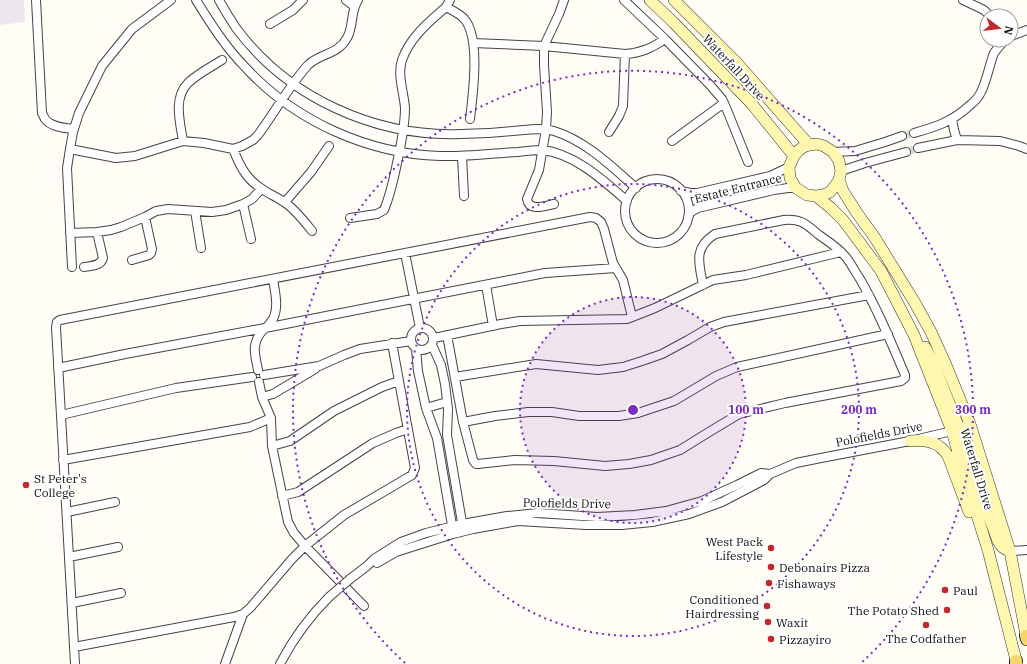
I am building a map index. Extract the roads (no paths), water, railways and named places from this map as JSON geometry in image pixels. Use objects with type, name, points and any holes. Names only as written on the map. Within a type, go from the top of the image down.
[{"type":"main road","name":"Waterfall Drive","points":[[650,0],[751,103],[794,156]]},
{"type":"main road","name":"Waterfall Drive","points":[[674,0],[736,62],[809,145]]},
{"type":"main road","points":[[817,144],[824,146],[833,152],[839,161],[840,176],[830,192],[816,196],[807,195],[796,188],[790,178],[789,167],[794,156],[803,147],[817,144]]},
{"type":"main road","name":"Waterfall Drive","points":[[840,176],[843,191],[875,238],[918,309],[946,365],[970,424],[1010,551],[1027,638]]},
{"type":"main road","name":"Waterfall Drive","points":[[816,196],[843,220],[881,271],[914,335],[956,429],[964,474],[988,550],[1016,663]]},
{"type":"main road","points":[[956,429],[998,541],[1004,549],[1010,551]]},
{"type":"main road","points":[[910,441],[920,440],[933,443],[940,446],[944,450],[948,456],[980,540],[988,550]]},
{"type":"street","points":[[36,0],[42,113],[45,119],[50,123],[74,129]]},
{"type":"street","points":[[72,267],[67,168],[74,129],[79,113],[102,66],[132,29],[171,0]]},
{"type":"street","points":[[196,0],[212,26],[246,69],[282,101],[297,111],[343,135],[374,146],[418,155],[462,156],[542,150],[565,156],[588,169],[627,201]]},
{"type":"street","points":[[219,0],[236,28],[256,51],[276,70],[310,96],[347,114],[404,130],[424,133],[460,134],[546,129],[566,135],[576,140],[612,166],[636,188]]},
{"type":"street","points":[[270,24],[293,10],[303,0]]},
{"type":"street","points":[[70,149],[116,158],[135,156],[183,141],[204,143],[233,149],[242,146],[253,140],[258,135],[294,84],[312,62],[332,53],[348,38],[356,3],[346,0]]},
{"type":"street","points":[[554,204],[534,207],[528,204],[528,199],[539,170],[546,129],[547,112],[544,46],[564,0]]},
{"type":"street","points":[[624,0],[710,85],[724,103],[748,162]]},
{"type":"street","points":[[963,0],[980,8]]},
{"type":"street","points":[[350,218],[377,214],[384,210],[393,181],[404,130],[404,101],[401,81],[402,61],[408,47],[416,35],[448,3],[467,22],[473,43],[474,83],[470,119]]},
{"type":"street","points":[[473,43],[544,46],[626,54],[647,50],[657,45],[664,39]]},
{"type":"street","points":[[914,133],[940,125],[952,119],[964,111],[979,96],[982,92],[994,53],[998,48]]},
{"type":"street","points":[[609,132],[619,116],[623,106],[626,54]]},
{"type":"street","points":[[183,141],[178,107],[182,92],[186,84],[222,60]]},
{"type":"street","points":[[672,141],[724,103]]},
{"type":"street","points":[[952,119],[957,140]]},
{"type":"street","points":[[833,152],[855,151],[902,136]]},
{"type":"street","points":[[918,148],[957,140],[1000,141],[1027,149]]},
{"type":"street","points":[[885,142],[889,157]]},
{"type":"street","points":[[285,202],[311,172],[328,146]]},
{"type":"street","points":[[233,149],[242,170],[250,179],[262,189],[285,202],[297,213],[312,231]]},
{"type":"street","points":[[840,176],[865,163],[906,152]]},
{"type":"street","points":[[462,156],[464,196]]},
{"type":"street","name":"Estate Entrance","points":[[681,191],[697,193],[770,176],[789,167]]},
{"type":"street","points":[[656,179],[670,182],[681,191],[688,204],[689,211],[683,229],[677,236],[660,243],[643,240],[635,234],[626,219],[625,210],[630,194],[636,188],[648,180],[656,179]]},
{"type":"street","name":"Estate Entrance","points":[[688,217],[691,212],[698,208],[774,190],[796,188]]},
{"type":"street","points":[[70,233],[97,232],[121,228],[156,211],[168,209],[212,212],[226,210],[252,199],[262,189]]},
{"type":"street","points":[[243,204],[251,239]]},
{"type":"street","points":[[195,211],[201,248]]},
{"type":"street","points":[[132,260],[151,253],[152,249],[145,217]]},
{"type":"street","points":[[75,664],[56,327],[57,322],[60,320],[590,217],[596,218],[601,222],[604,229],[611,257],[622,280],[632,317]]},
{"type":"street","points":[[446,335],[463,422],[473,460],[476,464],[514,460],[554,461],[605,466],[650,460],[680,450],[739,414],[785,403],[901,382],[905,378],[888,334],[869,295],[848,259],[800,220],[784,220],[715,234],[709,238],[700,249],[698,257],[703,285]]},
{"type":"street","points":[[84,267],[99,264],[102,261],[103,258],[97,232]]},
{"type":"street","points":[[416,349],[423,350],[430,348],[433,341],[446,335],[520,321],[623,320],[655,308],[713,280],[746,275],[841,252]]},
{"type":"street","points":[[405,253],[420,328]]},
{"type":"street","points":[[58,368],[545,273],[616,268]]},
{"type":"street","points":[[273,279],[277,299],[276,308],[273,319],[256,340],[254,351],[262,397],[270,418],[272,446],[288,522],[290,527],[305,546],[364,606]]},
{"type":"street","points":[[486,285],[493,326]]},
{"type":"street","points":[[455,377],[536,364],[598,370],[623,367],[662,354],[710,327],[724,322],[869,295]]},
{"type":"street","points":[[452,530],[437,438],[426,408],[418,371],[416,349],[411,340],[414,331],[420,328],[431,331],[441,365],[448,409],[447,435],[463,527]]},
{"type":"street","points":[[463,422],[528,412],[552,412],[579,416],[619,416],[638,413],[674,401],[716,376],[737,367],[888,334]]},
{"type":"street","points":[[262,397],[273,394],[319,366],[344,355],[360,349],[411,340]]},
{"type":"street","points":[[74,647],[243,614],[305,546],[344,515],[412,476],[415,468],[392,344]]},
{"type":"street","points":[[61,415],[176,388],[319,366]]},
{"type":"street","points":[[272,446],[290,441],[334,411],[382,387],[399,381]]},
{"type":"street","points":[[426,408],[447,402]]},
{"type":"street","points":[[64,460],[250,427],[270,418]]},
{"type":"street","name":"Polofields Drive","points":[[280,664],[290,645],[310,617],[329,597],[374,559],[401,542],[426,533],[452,530],[507,516],[538,513],[597,517],[636,515],[666,511],[702,501],[761,473],[770,474],[796,464],[826,456],[910,441],[970,424]]},
{"type":"street","points":[[282,496],[298,492],[374,443],[408,429]]},
{"type":"street","points":[[437,438],[447,435]]},
{"type":"street","points":[[66,512],[115,502]]},
{"type":"street","points":[[69,557],[118,547]]},
{"type":"street","points":[[1010,551],[1027,550]]},
{"type":"street","points":[[72,603],[121,593]]},
{"type":"street","points":[[225,664],[243,614]]},
{"type":"tunnel","points":[[902,136],[914,133]]},
{"type":"tunnel","points":[[906,152],[918,148]]},
{"type":"place","name":"St Peter's College","points":[[26,485]]},
{"type":"place","name":"West Pack Lifestyle","points":[[771,548]]},
{"type":"place","name":"Debonairs Pizza","points":[[771,567]]},
{"type":"place","name":"Fishaways","points":[[769,583]]},
{"type":"place","name":"Paul","points":[[945,590]]},
{"type":"place","name":"Conditioned Hairdressing","points":[[767,606]]},
{"type":"place","name":"The Potato Shed","points":[[947,610]]},
{"type":"place","name":"Waxit","points":[[768,622]]},
{"type":"place","name":"The Codfather","points":[[926,625]]},
{"type":"place","name":"Pizzayiro","points":[[771,639]]}]
